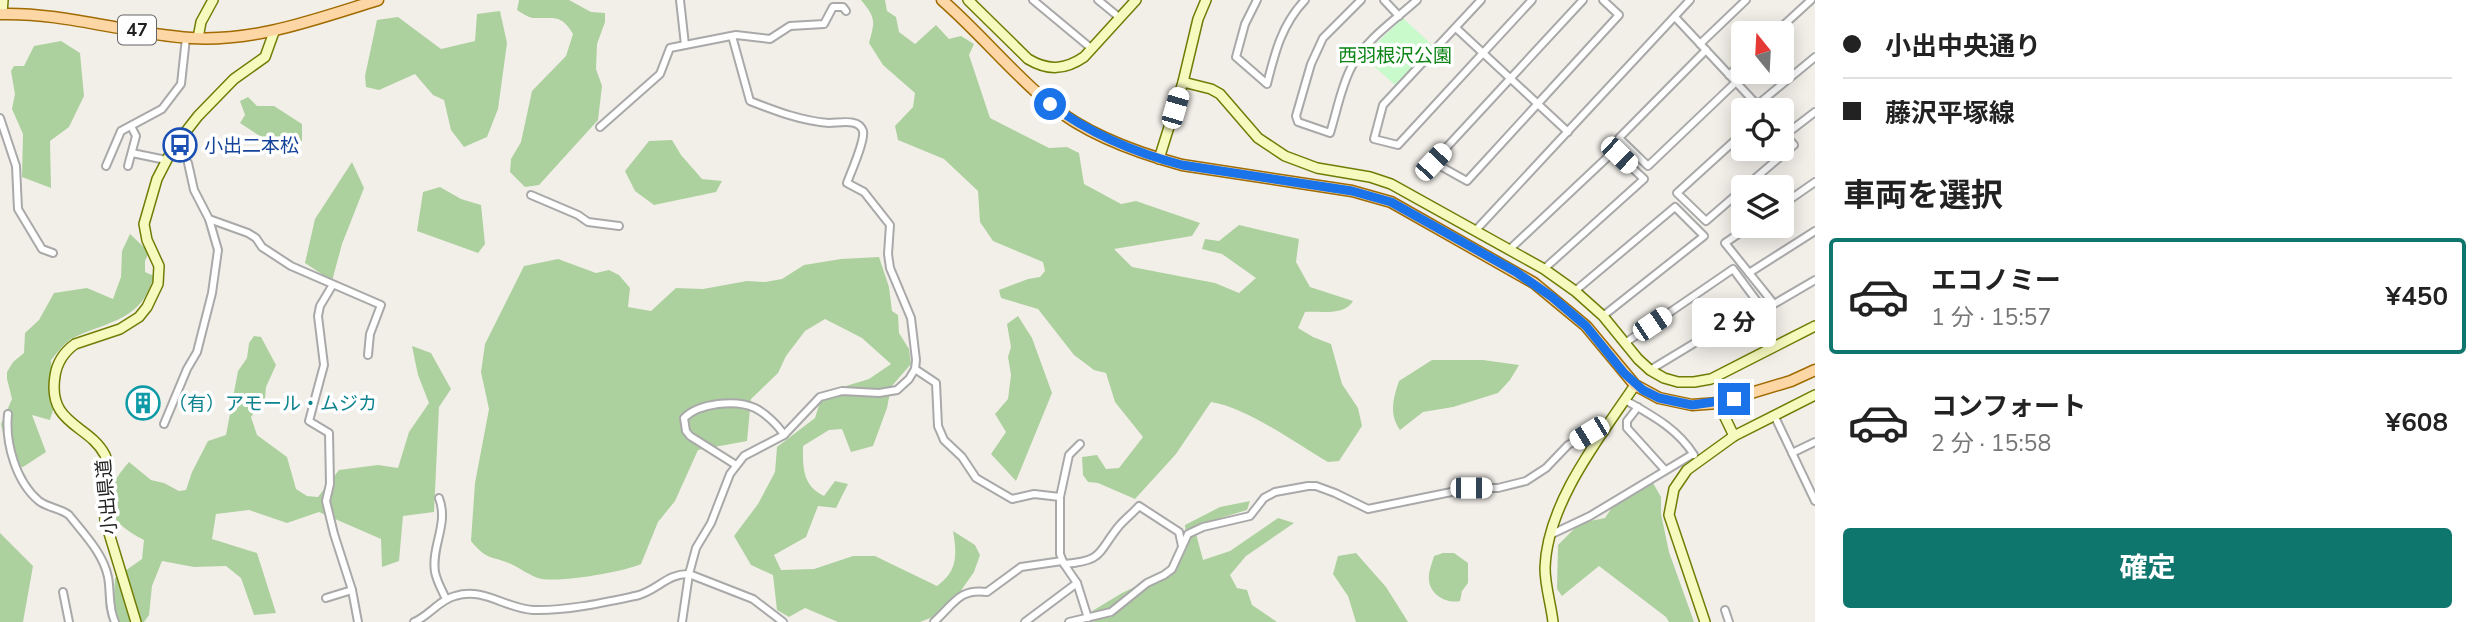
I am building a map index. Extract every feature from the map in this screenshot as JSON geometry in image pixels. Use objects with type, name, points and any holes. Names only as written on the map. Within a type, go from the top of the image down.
[{"type":"main road","name":"47","points":[[1,14],[53,17],[186,38],[241,37],[274,32],[378,0]]},
{"type":"main road","points":[[942,0],[1050,104],[1070,119],[1112,140],[1182,165],[1352,191],[1391,202],[1516,272],[1552,297],[1591,331],[1635,384],[1659,398],[1692,405],[1718,403],[1791,381],[1815,369]]},
{"type":"street","points":[[1,14],[3,0]]},
{"type":"street","points":[[198,38],[201,22],[214,0]]},
{"type":"street","points":[[680,0],[685,45]]},
{"type":"street","points":[[968,0],[1028,59],[1052,68],[1075,64],[1136,0]]},
{"type":"street","points":[[1032,0],[1092,49]]},
{"type":"street","points":[[1098,0],[1120,18]]},
{"type":"street","points":[[1159,159],[1183,82],[1198,19],[1206,0]]},
{"type":"street","points":[[1257,0],[1245,24],[1236,57],[1267,84],[1276,47],[1285,27],[1305,0]]},
{"type":"street","points":[[1361,0],[1333,26],[1316,51],[1296,116],[1298,122],[1331,133],[1352,64],[1372,40],[1417,0]]},
{"type":"street","points":[[1384,0],[1399,16]]},
{"type":"street","points":[[1481,0],[1383,105],[1374,139],[1398,145],[1532,0]]},
{"type":"street","points":[[1583,0],[1433,162],[1467,181],[1619,15],[1603,0]]},
{"type":"street","points":[[1476,230],[1690,0]]},
{"type":"street","points":[[1734,84],[1647,166],[1619,138],[1746,0]]},
{"type":"street","points":[[1788,21],[1811,0]]},
{"type":"street","points":[[600,127],[660,74],[670,48],[732,36],[748,35],[770,39],[790,26],[824,24],[833,7],[843,7],[846,11]]},
{"type":"street","points":[[1675,17],[1729,75]]},
{"type":"street","points":[[1455,28],[1568,132]]},
{"type":"street","name":"小出県道","points":[[136,622],[105,520],[105,454],[60,411],[54,384],[57,367],[69,348],[130,323],[147,307],[158,284],[159,266],[147,240],[144,224],[157,179],[166,160],[198,116],[234,79],[265,57],[274,32]]},
{"type":"street","points":[[682,622],[688,574],[696,548],[711,523],[736,465],[753,450],[784,435],[820,397],[842,391],[879,393],[897,390],[909,379],[915,369],[916,360],[911,318],[890,268],[890,225],[864,192],[847,183],[864,135],[861,127],[856,123],[796,118],[750,101],[732,36]]},
{"type":"street","points":[[106,166],[118,135],[162,109],[181,84],[186,38]]},
{"type":"street","points":[[1771,98],[1815,57]]},
{"type":"street","points":[[1183,82],[1220,94],[1258,138],[1285,156],[1317,168],[1370,177],[1391,184],[1544,269],[1576,290],[1603,316],[1650,370],[1664,378],[1678,382],[1711,379],[1815,326]]},
{"type":"street","points":[[1738,84],[1751,98]]},
{"type":"street","points":[[1794,126],[1815,112]]},
{"type":"street","points":[[0,118],[16,166],[18,209],[42,249],[53,253]]},
{"type":"street","points":[[128,166],[136,136],[131,126]]},
{"type":"street","points":[[1731,144],[1676,193],[1706,221],[1731,199]]},
{"type":"street","points":[[1510,249],[1614,150],[1644,179],[1544,269]]},
{"type":"street","points":[[132,153],[166,160]]},
{"type":"street","points":[[1759,175],[1775,161]]},
{"type":"street","points":[[164,424],[197,352],[212,293],[218,250],[209,219],[194,190],[188,163]]},
{"type":"street","points":[[1794,197],[1815,182]]},
{"type":"street","points":[[531,194],[588,222],[619,226]]},
{"type":"street","points":[[1576,290],[1675,206],[1704,236],[1603,316]]},
{"type":"street","points":[[209,219],[248,233],[256,238],[262,247],[291,266],[381,305],[370,334],[368,355]]},
{"type":"street","points":[[1749,273],[1815,231]]},
{"type":"street","points":[[1733,238],[1725,243],[1774,304],[1815,280]]},
{"type":"street","points":[[1625,343],[1733,270],[1759,304],[1650,370]]},
{"type":"street","points":[[332,286],[320,306],[318,316],[324,365],[309,421],[329,433],[330,484],[326,501],[336,543],[352,590],[358,622]]},
{"type":"street","points":[[915,369],[936,383],[940,433],[962,457],[976,478],[1012,499],[1034,494],[1060,497]]},
{"type":"street","points":[[1553,622],[1545,570],[1546,554],[1563,496],[1635,384]]},
{"type":"street","points":[[1552,534],[1590,516],[1665,470],[1695,458],[1815,395]]},
{"type":"street","points":[[1625,400],[1660,419],[1674,431],[1695,458]]},
{"type":"street","points":[[1718,403],[1734,436]]},
{"type":"street","points":[[736,465],[690,436],[684,424],[687,414],[720,404],[752,406],[784,435]]},
{"type":"street","points":[[1638,407],[1627,421],[1627,428],[1665,470]]},
{"type":"street","points":[[8,414],[7,425],[16,465],[29,490],[39,501],[69,515],[104,562],[115,622]]},
{"type":"street","points":[[1774,415],[1812,489],[1815,501]]},
{"type":"street","points":[[1069,622],[1111,612],[1147,583],[1172,569],[1188,534],[1203,527],[1250,516],[1264,498],[1275,492],[1316,486],[1368,509],[1471,488],[1498,488],[1527,481],[1546,468],[1568,446],[1589,433],[1604,433]]},
{"type":"street","points":[[1792,453],[1815,442]]},
{"type":"street","points":[[1080,444],[1069,455],[1060,497],[1059,534],[1063,563],[1077,583],[1088,618]]},
{"type":"street","points":[[1695,458],[1678,480],[1669,515],[1705,622]]},
{"type":"street","points":[[439,498],[444,519],[435,558],[435,572],[446,599]]},
{"type":"street","points":[[934,622],[962,594],[972,590],[987,592],[1021,568],[1086,561],[1102,553],[1119,526],[1139,506],[1179,532],[1182,546]]},
{"type":"street","points":[[414,622],[426,616],[446,599],[469,593],[479,593],[515,607],[556,610],[638,596],[652,591],[679,574],[688,574],[753,599],[783,622]]},
{"type":"street","points":[[1025,622],[1077,583]]},
{"type":"street","points":[[326,598],[352,590]]},
{"type":"street","points":[[63,593],[69,622]]},
{"type":"street","points":[[1725,610],[1729,622]]},
{"type":"green space","points":[[519,0],[569,0],[591,12],[605,13],[605,22],[597,44],[596,69],[602,86],[598,120],[539,185],[525,187],[510,172],[511,159],[521,142],[532,91],[566,56],[573,34],[560,20],[533,18],[523,14],[517,10]]},
{"type":"green space","points":[[861,0],[885,0],[887,11],[896,17],[899,32],[915,44],[936,25],[949,39],[961,36],[974,44],[969,55],[990,118],[1049,148],[1067,147],[1079,153],[1084,184],[1121,204],[1136,201],[1200,223],[1192,236],[1114,249],[1132,267],[1215,283],[1239,293],[1256,278],[1222,254],[1202,249],[1205,239],[1219,241],[1239,225],[1299,239],[1296,262],[1310,287],[1353,301],[1338,311],[1305,312],[1298,328],[1331,344],[1342,384],[1358,408],[1362,426],[1339,461],[1328,462],[1256,419],[1211,402],[1176,454],[1135,499],[1098,483],[1088,482],[1083,475],[1082,457],[1097,455],[1106,469],[1119,468],[1143,437],[1115,402],[1106,373],[1094,370],[1074,355],[1038,309],[1001,298],[999,290],[1040,277],[1045,271],[1043,262],[993,241],[980,222],[978,191],[944,159],[898,140],[895,126],[913,107],[915,93],[883,65],[869,43],[873,20]]},
{"type":"green space","points":[[500,11],[507,43],[498,109],[487,137],[464,147],[451,130],[444,100],[433,95],[415,74],[379,90],[366,87],[365,76],[377,20],[398,17],[441,49],[475,41],[477,14]]},
{"type":"green space","name":"西羽根沢公園","points":[[1403,18],[1433,46],[1396,86],[1363,56]]},
{"type":"green space","points":[[61,41],[80,53],[84,96],[69,127],[50,141],[51,188],[22,177],[23,134],[12,109],[15,94],[11,71],[14,66],[24,66],[34,46]]},
{"type":"green space","points":[[248,97],[257,106],[274,106],[302,124],[302,144],[278,148],[240,123],[245,115],[240,101]]},
{"type":"green space","points":[[672,140],[702,179],[722,181],[716,192],[654,205],[635,191],[625,171],[649,141]]},
{"type":"green space","points":[[352,162],[364,188],[342,244],[332,281],[305,263],[315,219]]},
{"type":"green space","points":[[440,187],[461,199],[481,205],[485,244],[478,253],[417,231],[423,192]]},
{"type":"green space","points":[[130,234],[149,252],[145,261],[145,272],[154,276],[148,291],[133,311],[71,339],[51,360],[53,410],[50,420],[32,415],[46,452],[23,467],[10,465],[1,424],[12,399],[7,372],[13,362],[24,353],[25,333],[39,320],[54,293],[87,288],[113,299],[121,277],[122,251]]},
{"type":"green space","points":[[879,257],[889,287],[892,311],[898,315],[899,333],[909,349],[911,364],[891,387],[887,408],[873,446],[851,452],[842,429],[829,430],[803,446],[805,475],[817,492],[824,496],[835,481],[848,484],[836,508],[818,506],[806,537],[774,555],[781,570],[814,569],[853,556],[875,556],[937,586],[949,574],[954,562],[953,531],[975,545],[980,555],[974,572],[946,612],[920,622],[838,622],[805,608],[789,617],[777,610],[773,575],[751,565],[734,536],[758,504],[775,472],[777,447],[815,418],[820,402],[836,389],[869,379],[891,364],[862,338],[825,319],[805,331],[786,356],[778,373],[751,399],[747,441],[698,450],[675,501],[658,522],[641,564],[589,576],[546,579],[535,577],[486,555],[471,541],[475,483],[489,409],[481,372],[485,344],[524,266],[558,259],[596,273],[609,270],[619,275],[630,288],[628,307],[651,311],[676,288],[703,289],[747,281],[765,282],[782,279],[804,265]]},
{"type":"green space","points":[[1018,316],[1032,338],[1052,393],[1016,481],[991,454],[1006,432],[995,414],[1008,399],[1011,375],[1008,357],[1011,347],[1007,324]]},
{"type":"green space","points":[[254,336],[261,337],[276,365],[266,387],[265,399],[251,417],[257,435],[287,457],[296,489],[307,496],[318,497],[339,470],[378,465],[398,468],[409,432],[429,403],[418,375],[412,346],[431,353],[451,389],[439,407],[434,512],[403,516],[399,561],[382,567],[381,539],[319,512],[287,523],[249,510],[216,514],[212,539],[257,553],[276,613],[254,615],[241,578],[226,566],[194,567],[162,561],[152,586],[149,615],[144,622],[117,622],[113,611],[115,578],[142,559],[144,540],[120,524],[113,515],[109,496],[113,486],[129,462],[151,480],[179,491],[186,490],[208,441],[226,435],[238,371],[247,358],[249,343]]},
{"type":"green space","points":[[1432,360],[1483,360],[1519,365],[1498,393],[1453,407],[1423,412],[1400,430],[1394,418],[1393,406],[1399,381]]},
{"type":"green space","points":[[1653,483],[1661,497],[1661,514],[1669,552],[1694,622],[1669,622],[1599,566],[1562,596],[1557,589],[1558,545],[1580,523],[1605,518],[1613,506]]},
{"type":"green space","points":[[1250,501],[1247,510],[1194,526],[1203,560],[1230,551],[1278,518],[1294,523],[1246,556],[1230,575],[1237,588],[1247,590],[1252,605],[1277,622],[1074,622],[1122,593],[1177,567],[1187,548],[1185,525],[1220,507]]},
{"type":"green space","points":[[0,533],[33,566],[23,622],[0,622]]},
{"type":"green space","points":[[1356,553],[1386,587],[1408,622],[1356,622],[1348,596],[1333,574],[1338,556]]},
{"type":"green space","points":[[1454,553],[1468,563],[1468,583],[1462,591],[1460,601],[1440,597],[1430,585],[1429,574],[1434,556]]},
{"type":"place","name":"小出二本松","points":[[180,145]]},
{"type":"place","name":"（有）アモール・ムジカ","points":[[143,403]]},
{"type":"route","points":[[1050,104],[1070,119],[1159,159],[1182,165],[1352,191],[1391,202],[1534,283],[1586,326],[1624,373],[1643,390],[1659,398],[1692,405],[1734,399]]}]
